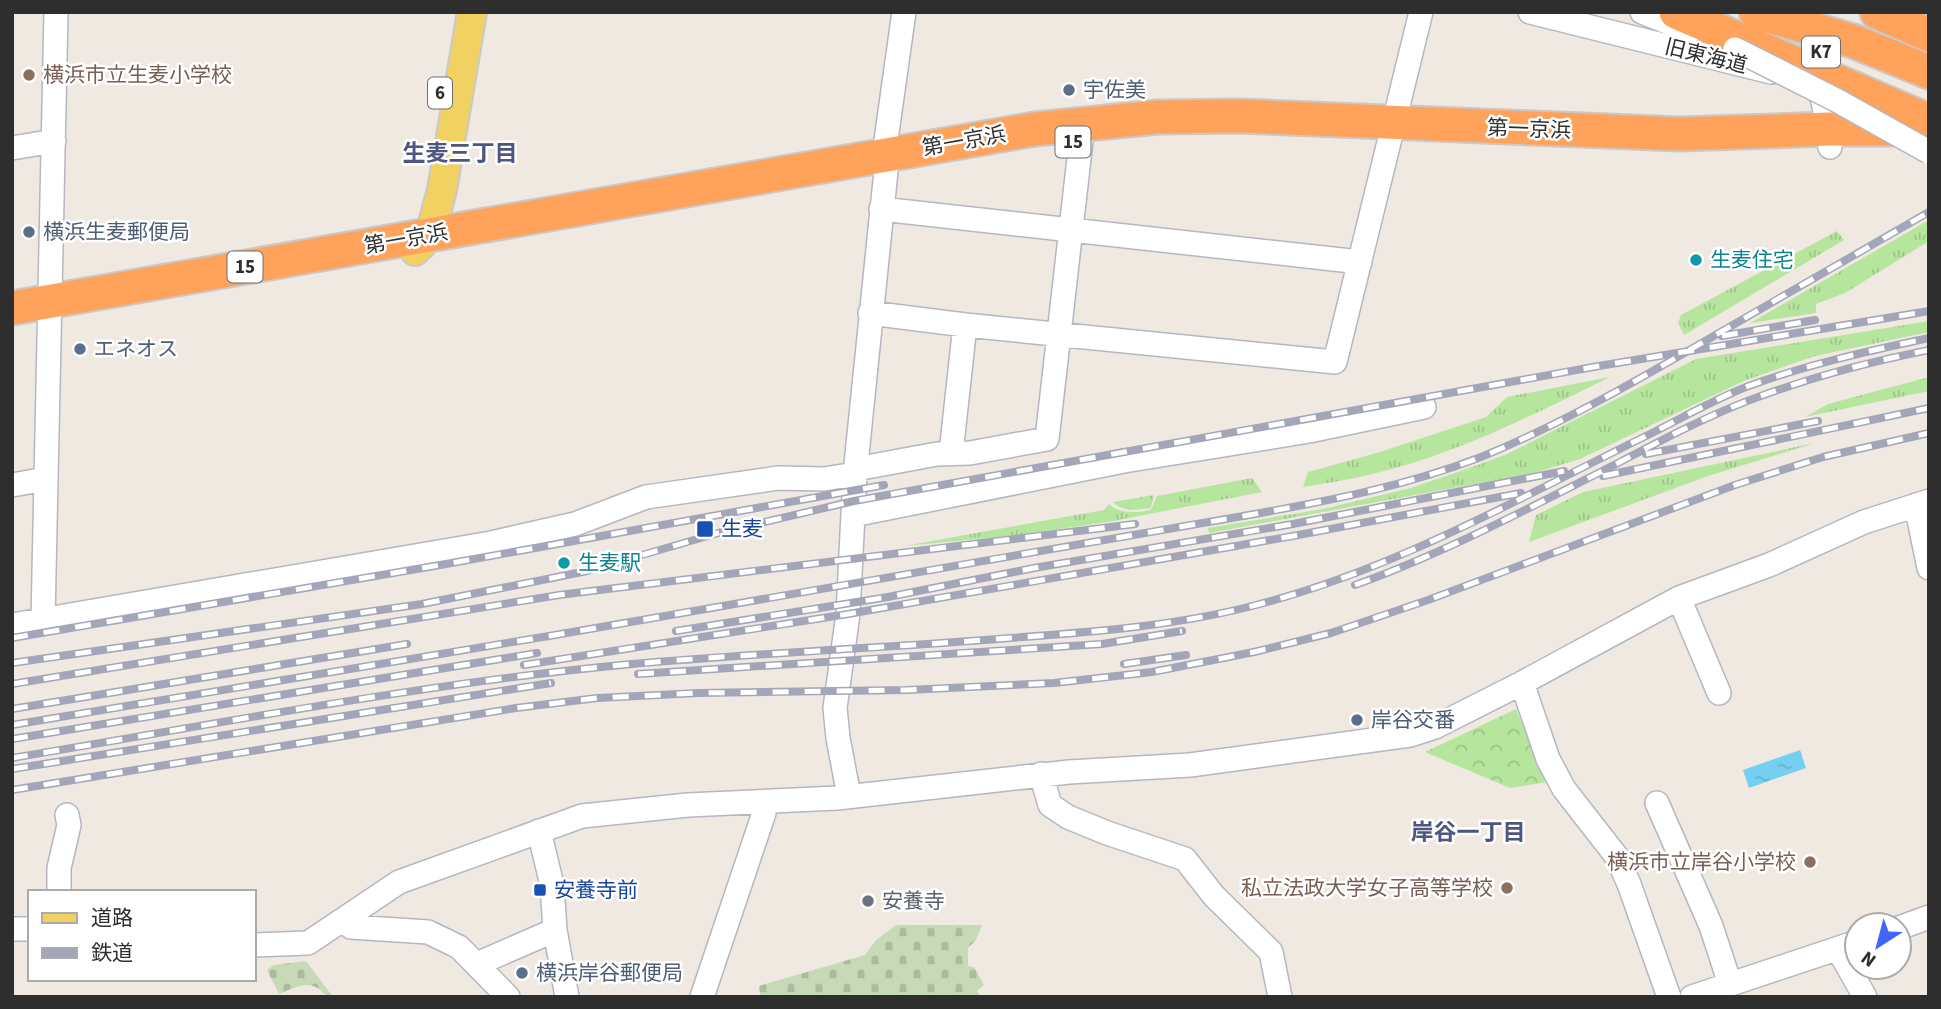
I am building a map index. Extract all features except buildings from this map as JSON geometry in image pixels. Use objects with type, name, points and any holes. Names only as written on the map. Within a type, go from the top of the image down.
[{"type":"highway","points":[[1676,12],[1929,121]]},
{"type":"highway","name":"K7","points":[[1710,12],[1844,61],[1929,98]]},
{"type":"highway","points":[[1756,12],[1853,41],[1929,72]]},
{"type":"highway","points":[[1827,12],[1929,55]]},
{"type":"highway","points":[[1877,12],[1929,35]]},
{"type":"highway","name":"第一京浜","points":[[12,324],[51,309],[422,237],[478,235],[886,163],[1035,129],[1158,117],[1239,116],[1392,131],[1656,150],[1929,130]]},
{"type":"highway","name":"第一京浜","points":[[886,163],[1167,132],[1392,131]]},
{"type":"highway","name":"第一京浜","points":[[1829,138],[1929,150]]},
{"type":"highway","name":"第一京浜","points":[[12,308],[51,309]]},
{"type":"main road","name":"6","points":[[422,237],[413,225],[437,171],[453,12]]},
{"type":"main road","name":"6","points":[[422,237],[472,12]]},
{"type":"main road","name":"6","points":[[437,171],[459,213],[478,235]]},
{"type":"street","points":[[42,610],[56,12]]},
{"type":"street","points":[[849,796],[835,708],[848,614],[855,472],[886,163],[886,140],[904,12]]},
{"type":"street","points":[[870,313],[1335,362],[1421,12]]},
{"type":"street","name":"旧東海道","points":[[1530,12],[1819,84],[1829,138]]},
{"type":"street","points":[[1642,12],[1784,72],[1929,150]]},
{"type":"street","points":[[12,148],[54,141]]},
{"type":"street","points":[[12,625],[42,610],[491,543],[575,524],[646,497],[778,478],[824,479],[951,453],[970,453],[1047,439],[1081,141]]},
{"type":"street","points":[[881,209],[1360,262]]},
{"type":"street","points":[[951,453],[965,325]]},
{"type":"street","points":[[853,515],[1124,461],[1271,438],[1424,407]]},
{"type":"street","points":[[12,485],[46,479]]},
{"type":"street","points":[[256,945],[308,943],[399,882],[582,816],[622,810],[763,803],[1041,775],[1190,765],[1409,735],[1434,727],[1522,683],[1679,598],[1769,565],[1864,522],[1922,503],[1929,568]]},
{"type":"street","points":[[1679,598],[1719,693]]},
{"type":"street","points":[[1522,683],[1548,759],[1564,789],[1617,857],[1669,997]]},
{"type":"street","points":[[1041,775],[1051,805],[1068,817],[1185,859],[1214,895],[1271,952],[1280,997]]},
{"type":"street","points":[[702,997],[764,813],[763,803]]},
{"type":"street","points":[[1657,803],[1711,926],[1730,984]]},
{"type":"street","points":[[59,890],[59,868],[69,825],[67,815]]},
{"type":"street","points":[[540,831],[552,885],[555,930],[567,997]]},
{"type":"street","points":[[344,920],[351,927],[428,932],[459,947],[508,997]]},
{"type":"street","points":[[477,964],[555,930]]},
{"type":"street","points":[[1692,997],[1843,946]]},
{"type":"green space","points":[[1929,220],[1929,241],[1845,293],[1816,304],[1816,313],[1750,323]]},
{"type":"green space","points":[[1837,231],[1844,240],[1684,335],[1678,323],[1681,315]]},
{"type":"green space","points":[[1929,321],[1929,332],[1815,356],[1746,380],[1580,459],[1534,473],[1209,533],[1208,528],[1323,509],[1411,488],[1472,467],[1507,454],[1696,359]]},
{"type":"green space","points":[[1610,377],[1493,433],[1433,456],[1363,476],[1303,487],[1308,472],[1380,452],[1486,417],[1507,397]]},
{"type":"green space","points":[[1929,377],[1929,391],[1805,417],[1828,404]]},
{"type":"green space","points":[[1815,443],[1708,476],[1529,542],[1536,515],[1583,492]]},
{"type":"green space","points":[[1252,478],[1262,492],[1108,522],[1010,536],[904,546],[1104,510],[1109,504],[1123,511],[1146,511],[1151,510],[1157,496]]},
{"type":"green space","points":[[1154,495],[1151,508],[1126,509],[1113,502]]},
{"type":"green space","points":[[1516,709],[1547,782],[1510,788],[1425,752]]},
{"type":"green space","points":[[896,925],[982,925],[976,940],[968,948],[968,966],[974,967],[984,985],[977,991],[980,997],[760,997],[759,986],[865,955],[876,940]]},
{"type":"green space","points":[[306,961],[333,997],[327,997],[310,985],[299,986],[279,994],[267,970],[274,965]]},
{"type":"water","points":[[1800,750],[1806,768],[1749,788],[1743,770]]},
{"type":"railway","points":[[12,725],[555,635],[1249,515],[1395,484],[1481,457],[1570,416],[1929,212]]},
{"type":"railway","points":[[12,663],[422,604],[587,571],[718,533],[854,501],[1593,367],[1929,311]]},
{"type":"railway","points":[[1722,336],[1815,320]]},
{"type":"railway","points":[[12,758],[321,705],[554,672],[679,660],[1072,633],[1165,623],[1226,612],[1308,590],[1408,552],[1746,387],[1814,365],[1929,338]]},
{"type":"railway","points":[[1355,585],[1489,528],[1733,407],[1816,378],[1929,350]]},
{"type":"railway","points":[[1603,476],[1929,408]]},
{"type":"railway","points":[[1646,454],[1818,421]]},
{"type":"railway","points":[[12,790],[516,708],[597,698],[699,693],[907,690],[1054,683],[1152,672],[1254,652],[1331,633],[1428,600],[1735,485],[1823,457],[1929,433]]},
{"type":"railway","points":[[676,631],[888,597],[1034,568],[1293,524],[1564,471]]},
{"type":"railway","points":[[12,638],[446,564],[884,485]]},
{"type":"railway","points":[[524,665],[848,614],[1521,493]]},
{"type":"railway","points":[[12,684],[559,595],[1135,524]]},
{"type":"railway","points":[[638,674],[1102,644],[1182,631]]},
{"type":"railway","points":[[12,709],[407,644]]},
{"type":"railway","points":[[12,739],[537,653]]},
{"type":"railway","points":[[1124,664],[1186,655]]},
{"type":"railway","points":[[12,769],[551,683]]},
{"type":"place","name":"横浜市立生麦小学校","points":[[29,75]]},
{"type":"place","name":"宇佐美","points":[[1069,90]]},
{"type":"place","name":"横浜生麦郵便局","points":[[29,232]]},
{"type":"place","name":"生麦住宅","points":[[1696,260]]},
{"type":"place","name":"エネオス","points":[[80,349]]},
{"type":"place","name":"生麦","points":[[705,529]]},
{"type":"place","name":"生麦駅","points":[[564,563]]},
{"type":"place","name":"岸谷交番","points":[[1357,720]]},
{"type":"place","name":"横浜市立岸谷小学校","points":[[1810,862]]},
{"type":"place","name":"私立法政大学女子高等学校","points":[[1507,888]]},
{"type":"place","name":"安養寺前","points":[[540,890]]},
{"type":"place","name":"安養寺","points":[[868,901]]},
{"type":"place","name":"横浜岸谷郵便局","points":[[522,973]]},
{"type":"district","name":"生麦三丁目","points":[[460,153]]},
{"type":"district","name":"岸谷一丁目","points":[[1468,832]]}]
